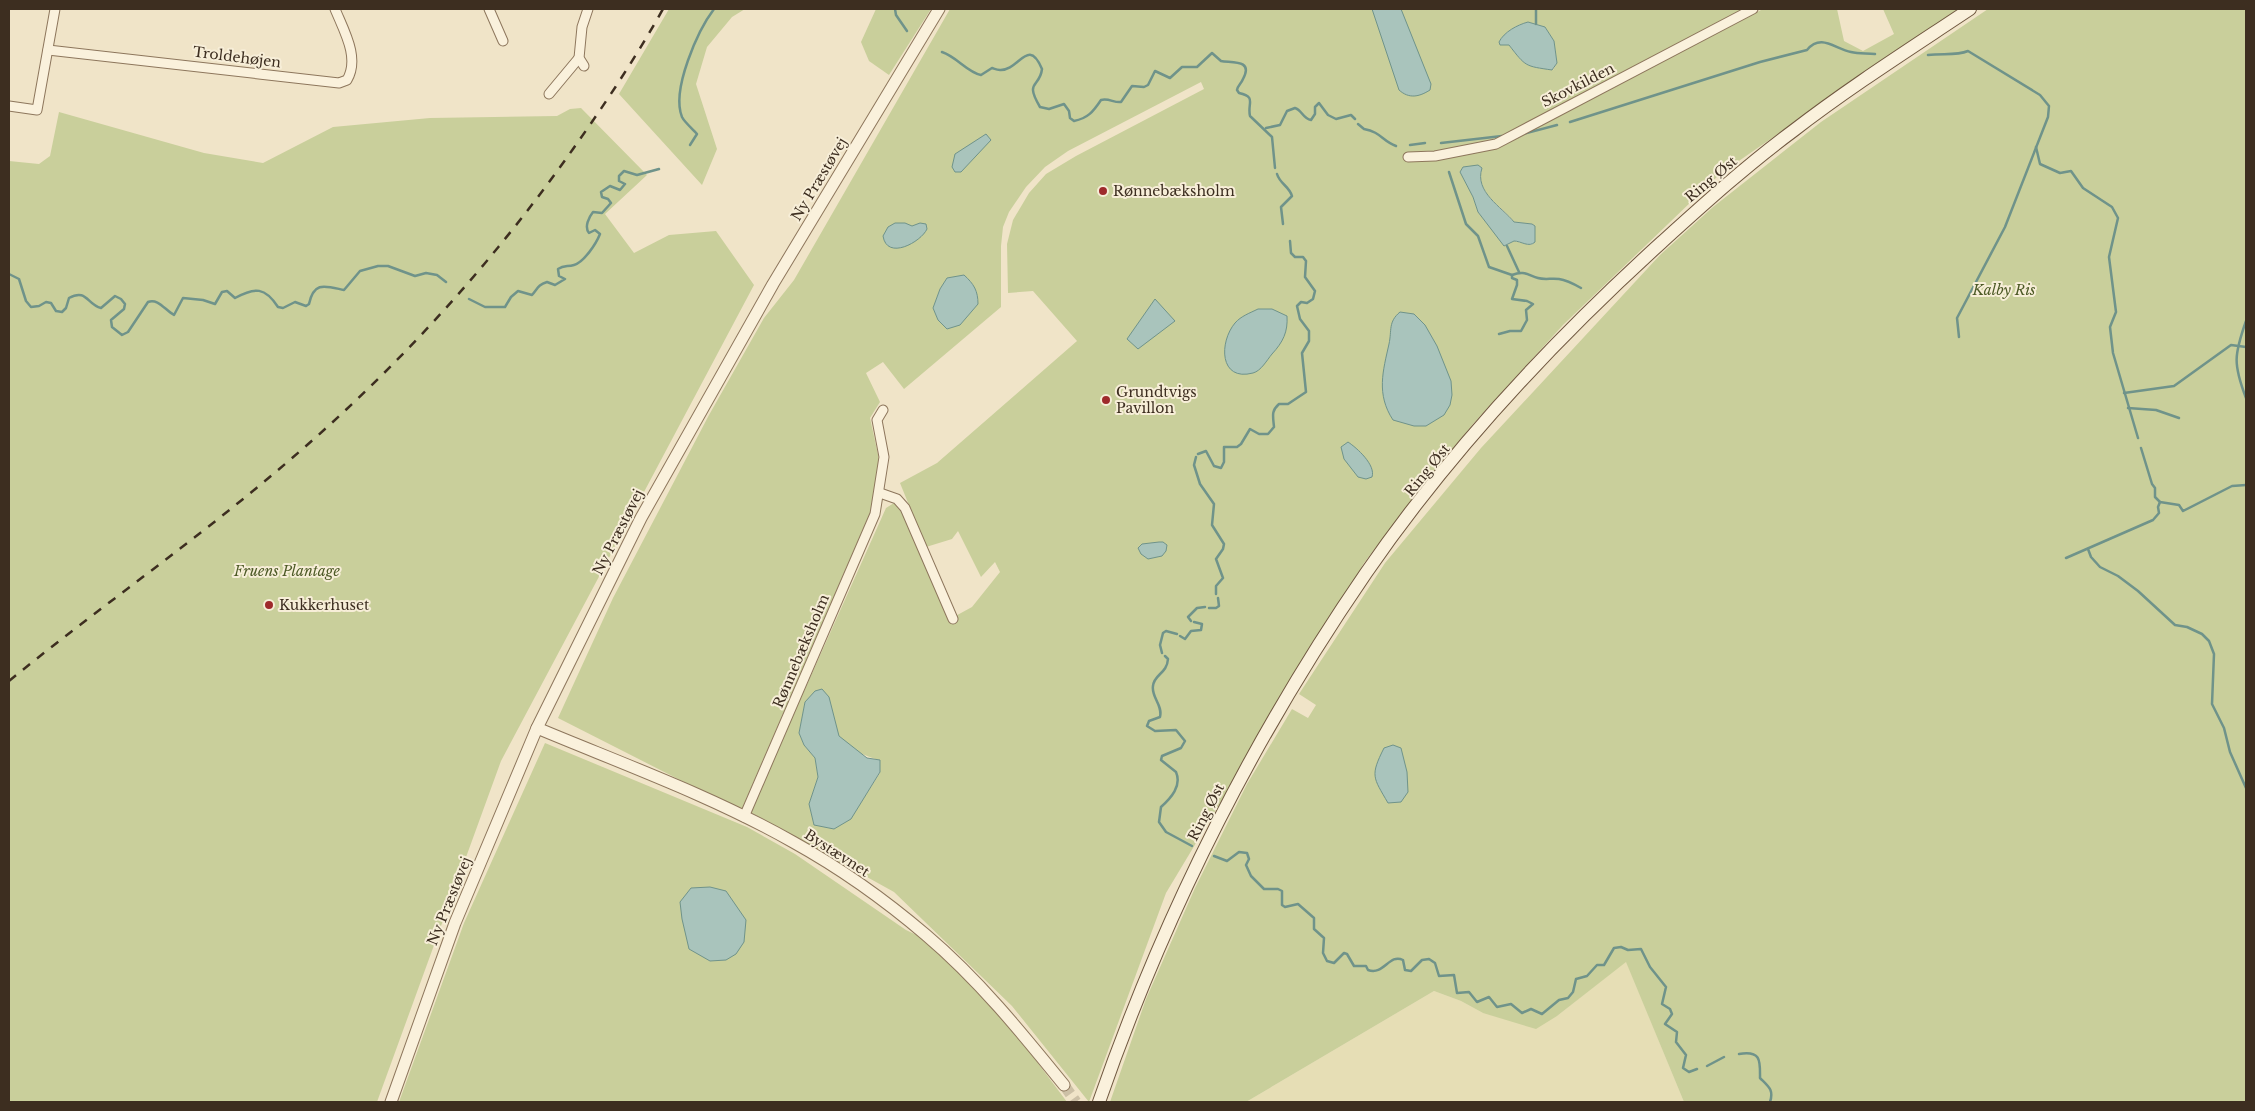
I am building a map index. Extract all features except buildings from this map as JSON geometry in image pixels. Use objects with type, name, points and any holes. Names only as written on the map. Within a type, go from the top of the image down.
[{"type":"main road","name":"Ring Øst","points":[[1099,1102],[1156,953],[1198,862],[1242,775],[1306,665],[1367,572],[1426,493],[1476,433],[1547,354],[1617,283],[1711,198],[1792,131],[1869,76],[1970,9]]},
{"type":"street","points":[[9,106],[38,110],[55,9]]},
{"type":"street","name":"Troldehøjen","points":[[48,50],[339,83],[347,80],[353,70],[349,43],[335,9]]},
{"type":"street","points":[[489,9],[503,41]]},
{"type":"street","points":[[549,94],[579,58],[582,27],[588,9]]},
{"type":"street","name":"Ny Præstøvej","points":[[391,1102],[455,923],[537,728],[641,518],[721,374],[939,9]]},
{"type":"street","name":"Skovkilden","points":[[1408,157],[1434,156],[1496,144],[1753,9]]},
{"type":"street","points":[[579,58],[584,66]]},
{"type":"street","name":"Rønnebæksholm","points":[[744,818],[875,514],[880,494],[884,457],[877,426],[878,415],[883,410]]},
{"type":"street","points":[[880,494],[897,499],[905,508],[953,620]]},
{"type":"street","name":"Bystævnet","points":[[537,728],[704,798],[792,841],[884,901],[927,936],[972,978],[1007,1015],[1064,1085]]},
{"type":"shaded area","points":[[1626,961],[1684,1102],[1246,1102],[1434,991],[1461,1001],[1483,1013],[1557,1016]]},
{"type":"green space","points":[[669,9],[745,9],[732,17],[707,47],[696,84],[717,149],[702,185],[619,94]]},
{"type":"green space","points":[[876,9],[931,9],[889,75],[869,61],[861,42]]},
{"type":"green space","points":[[950,9],[1744,9],[1493,142],[1480,147],[1409,155],[1411,157],[1454,155],[1496,146],[1763,9],[1837,9],[1844,41],[1863,51],[1894,34],[1883,9],[1958,9],[1720,174],[1563,325],[1473,424],[1422,486],[1364,563],[1166,893],[1089,1102],[1012,1006],[894,892],[750,812],[886,508],[894,503],[903,509],[950,619],[972,607],[1000,572],[995,562],[981,577],[958,531],[952,539],[926,547],[900,483],[937,463],[1077,341],[1033,291],[1008,293],[1007,244],[1013,220],[1029,193],[1046,174],[1076,156],[1204,89],[1201,82],[1068,151],[1045,167],[1026,187],[1009,212],[1003,227],[1001,246],[1001,307],[904,389],[883,362],[866,373],[880,402],[870,418],[879,459],[870,513],[741,811],[558,718],[613,598],[709,415],[764,318],[794,280]],"holes":[[[1528,22],[1545,27],[1554,41],[1557,63],[1553,70],[1531,66],[1523,61],[1509,45],[1500,45],[1499,42],[1504,35],[1511,29]],[[1478,166],[1482,168],[1482,184],[1490,198],[1514,222],[1535,226],[1533,244],[1514,241],[1505,246],[1478,212],[1473,197],[1460,172],[1463,167]],[[964,275],[975,288],[978,304],[960,324],[947,329],[938,320],[933,308],[940,289],[947,279]],[[822,690],[826,696],[835,727],[840,737],[858,752],[880,760],[880,773],[851,818],[834,829],[814,824],[809,804],[818,777],[815,758],[804,745],[799,733],[805,702],[815,692]]]},
{"type":"green space","name":"Kalby Ris","points":[[1988,9],[2246,9],[2246,1102],[1684,1102],[1626,962],[1557,1016],[1536,1029],[1483,1013],[1461,1001],[1434,991],[1246,1102],[1110,1102],[1146,999],[1195,888],[1247,784],[1292,709],[1308,718],[1316,705],[1299,694],[1385,563],[1481,448],[1660,255],[1713,207],[1821,122]]},
{"type":"green space","name":"Fruens Plantage","points":[[581,108],[647,175],[605,214],[634,253],[669,235],[716,231],[754,285],[501,761],[377,1102],[9,1102],[9,161],[39,164],[50,156],[59,112],[204,153],[263,163],[333,127],[430,118],[557,116],[570,109]]},
{"type":"green space","points":[[545,743],[747,827],[795,854],[906,930],[925,939],[1005,1019],[1067,1102],[399,1102],[464,923]]},
{"type":"water","points":[[1372,9],[1401,9],[1431,84],[1430,90],[1422,94],[1410,96],[1399,90]]},
{"type":"water","points":[[1528,22],[1545,27],[1554,41],[1557,63],[1552,70],[1531,66],[1523,62],[1509,45],[1500,45],[1501,38],[1507,32]]},
{"type":"water","points":[[986,134],[991,140],[961,172],[955,172],[952,167],[955,154]]},
{"type":"water","points":[[1478,165],[1482,168],[1482,184],[1490,198],[1514,222],[1535,226],[1535,242],[1533,244],[1514,241],[1504,246],[1478,212],[1473,197],[1460,172],[1463,167]]},
{"type":"water","points":[[895,223],[905,223],[912,226],[920,223],[926,224],[927,229],[924,234],[911,244],[904,247],[891,247],[886,243],[883,236],[888,227]]},
{"type":"water","points":[[964,275],[975,288],[978,304],[960,325],[947,329],[938,320],[933,308],[940,289],[947,278]]},
{"type":"water","points":[[1155,299],[1175,321],[1138,349],[1127,339]]},
{"type":"water","points":[[1258,309],[1272,309],[1287,316],[1287,327],[1284,336],[1259,370],[1253,373],[1242,374],[1234,372],[1228,366],[1225,358],[1226,340],[1235,323],[1240,318]]},
{"type":"water","points":[[1400,312],[1414,314],[1425,325],[1437,346],[1451,381],[1452,395],[1450,405],[1444,415],[1426,426],[1414,426],[1393,420],[1384,401],[1382,382],[1391,326]]},
{"type":"water","points":[[1348,442],[1369,462],[1372,477],[1366,479],[1358,477],[1344,459],[1341,447]]},
{"type":"water","points":[[1159,542],[1167,545],[1166,551],[1162,556],[1148,559],[1141,554],[1138,548],[1142,544]]},
{"type":"water","points":[[822,689],[829,697],[839,736],[867,758],[880,760],[880,772],[851,819],[834,829],[814,825],[809,804],[818,777],[815,758],[804,745],[799,733],[805,702],[815,691]]},
{"type":"water","points":[[1393,745],[1401,748],[1407,772],[1408,792],[1401,802],[1388,803],[1376,782],[1375,771],[1384,748]]},
{"type":"water","points":[[710,887],[726,891],[746,920],[744,942],[736,954],[726,960],[710,961],[689,949],[682,919],[680,902],[691,888]]},
{"type":"waterway","points":[[690,145],[697,134],[682,117],[680,92],[683,76],[694,45],[714,9]]},
{"type":"waterway","points":[[895,9],[896,15],[907,31]]},
{"type":"waterway","points":[[1536,9],[1536,24]]},
{"type":"waterway","points":[[1570,122],[1760,62],[1807,50],[1812,45],[1818,43],[1823,42],[1854,53],[1875,54]]},
{"type":"waterway","points":[[1928,55],[1954,54],[1968,51],[2040,95],[2049,106],[2048,117],[2005,227],[1957,318],[1959,337]]},
{"type":"waterway","points":[[942,52],[971,71],[981,75],[992,68],[999,70],[1007,69],[1023,57],[1032,55],[1042,69],[1041,75],[1033,88],[1035,98],[1040,107],[1049,109],[1064,104],[1069,111],[1070,118],[1074,121],[1090,114],[1101,100],[1121,102],[1132,86],[1144,87],[1148,85],[1155,71],[1170,78],[1182,67],[1197,67],[1212,53],[1221,61],[1240,63],[1246,68],[1246,73],[1237,90],[1239,93],[1248,96],[1250,99],[1250,116],[1272,137],[1275,168]]},
{"type":"waterway","points":[[1266,128],[1280,125],[1287,111],[1295,108],[1311,120],[1315,114],[1315,107],[1319,103],[1328,115],[1336,119],[1351,115],[1355,119]]},
{"type":"waterway","points":[[1358,124],[1396,146]]},
{"type":"waterway","points":[[1523,134],[1557,125]]},
{"type":"waterway","points":[[1441,143],[1502,136]]},
{"type":"waterway","points":[[1410,145],[1425,143]]},
{"type":"waterway","points":[[2036,147],[2040,164],[2060,173],[2071,171],[2083,188],[2112,207],[2118,218],[2109,257],[2116,312],[2110,327],[2113,353],[2138,438]]},
{"type":"waterway","points":[[469,299],[485,307],[505,307],[511,297],[518,291],[532,295],[544,283],[547,282],[555,285],[565,279],[559,276],[558,269],[574,265],[586,257],[600,234],[595,230],[589,233],[587,225],[593,212],[602,213],[611,203],[608,199],[602,197],[601,192],[610,186],[620,190],[625,184],[619,181],[619,176],[624,171],[637,175],[659,169]]},
{"type":"waterway","points":[[1449,172],[1466,224],[1478,236],[1489,267],[1512,275],[1523,273],[1540,279],[1562,280],[1581,288]]},
{"type":"waterway","points":[[1277,174],[1292,196],[1281,207],[1283,224]]},
{"type":"waterway","points":[[1198,454],[1206,451],[1214,466],[1221,468],[1224,462],[1224,447],[1237,447],[1250,429],[1259,434],[1268,434],[1274,427],[1273,414],[1276,407],[1279,404],[1288,404],[1306,392],[1302,353],[1309,341],[1309,331],[1300,319],[1297,306],[1301,302],[1307,303],[1313,299],[1315,291],[1305,277],[1306,261],[1303,257],[1295,257],[1291,253],[1290,241]]},
{"type":"waterway","points":[[1507,246],[1519,272]]},
{"type":"waterway","points":[[9,274],[19,279],[26,301],[31,307],[39,306],[46,302],[51,303],[56,311],[62,312],[66,308],[69,298],[75,295],[83,296],[101,308],[115,296],[121,299],[125,304],[124,309],[111,320],[112,327],[122,335],[128,332],[148,302],[152,301],[158,303],[174,315],[183,298],[203,300],[215,304],[222,292],[227,291],[235,298],[248,292],[259,291],[269,296],[278,307],[283,308],[295,302],[306,306],[309,304],[317,288],[326,287],[344,290],[360,271],[378,266],[388,266],[415,276],[426,273],[437,275],[446,282]]},
{"type":"waterway","points":[[1499,334],[1521,331],[1527,320],[1526,310],[1533,304],[1527,301],[1512,299],[1517,285],[1517,280],[1512,278],[1512,275]]},
{"type":"waterway","points":[[2246,321],[2237,351],[2237,368],[2246,398]]},
{"type":"waterway","points":[[2124,393],[2174,386],[2231,345],[2246,347]]},
{"type":"waterway","points":[[2128,408],[2156,410],[2179,418]]},
{"type":"waterway","points":[[2141,448],[2152,484],[2155,488],[2155,497],[2160,502],[2179,505],[2183,511],[2232,486],[2246,485]]},
{"type":"waterway","points":[[1196,457],[1194,465],[1200,484],[1214,504],[1212,525],[1224,544],[1216,559],[1223,578],[1216,586],[1216,594]]},
{"type":"waterway","points":[[2066,558],[2153,520],[2159,513],[2158,507],[2160,502]]},
{"type":"waterway","points":[[2088,549],[2091,557],[2100,567],[2118,576],[2138,591],[2175,625],[2187,627],[2202,634],[2209,641],[2214,654],[2212,704],[2224,728],[2230,752],[2246,788]]},
{"type":"waterway","points":[[1209,608],[1219,606],[1218,598]]},
{"type":"waterway","points":[[1191,621],[1188,617],[1197,608],[1205,607]]},
{"type":"waterway","points":[[1180,636],[1185,639],[1191,631],[1201,630],[1202,624],[1194,622]]},
{"type":"waterway","points":[[1162,653],[1160,645],[1163,633],[1166,631],[1177,634]]},
{"type":"waterway","points":[[1165,656],[1168,659],[1167,664],[1153,686],[1160,709],[1160,717],[1149,721],[1147,726],[1155,731],[1176,730],[1185,741],[1181,748],[1162,756],[1161,760],[1176,772],[1178,782],[1172,796],[1161,807],[1159,822],[1166,832],[1192,846]]},
{"type":"waterway","points":[[1214,856],[1227,861],[1239,852],[1247,853],[1249,859],[1246,865],[1251,876],[1264,889],[1278,889],[1282,891],[1282,905],[1285,907],[1298,904],[1314,918],[1314,929],[1324,938],[1323,953],[1327,961],[1334,963],[1344,953],[1347,954],[1354,966],[1366,966],[1368,970],[1374,971],[1394,959],[1398,959],[1403,960],[1405,970],[1411,971],[1422,960],[1429,959],[1435,963],[1439,976],[1454,975],[1457,993],[1469,992],[1477,1002],[1489,997],[1497,1007],[1511,1004],[1522,1013],[1531,1009],[1542,1014],[1559,1000],[1568,998],[1573,992],[1576,979],[1587,976],[1597,965],[1604,965],[1614,948],[1641,949],[1650,967],[1666,987],[1662,1004],[1670,1009],[1672,1014],[1665,1024],[1677,1032],[1676,1042],[1686,1055],[1683,1068],[1689,1072],[1697,1069]]},
{"type":"waterway","points":[[1739,1054],[1752,1054],[1758,1058],[1760,1078],[1771,1092],[1770,1102]]},
{"type":"waterway","points":[[1707,1066],[1724,1057]]},
{"type":"tunnel","points":[[1064,1085],[1076,1102]]},
{"type":"railway","points":[[9,681],[278,470],[360,397],[398,359],[472,278],[541,193],[608,98],[663,9]]},
{"type":"place","name":"Rønnebæksholm","points":[[1103,191]]},
{"type":"place","name":"Grundtvigs Pavillon","points":[[1106,400]]},
{"type":"place","name":"Kukkerhuset","points":[[269,605]]}]
